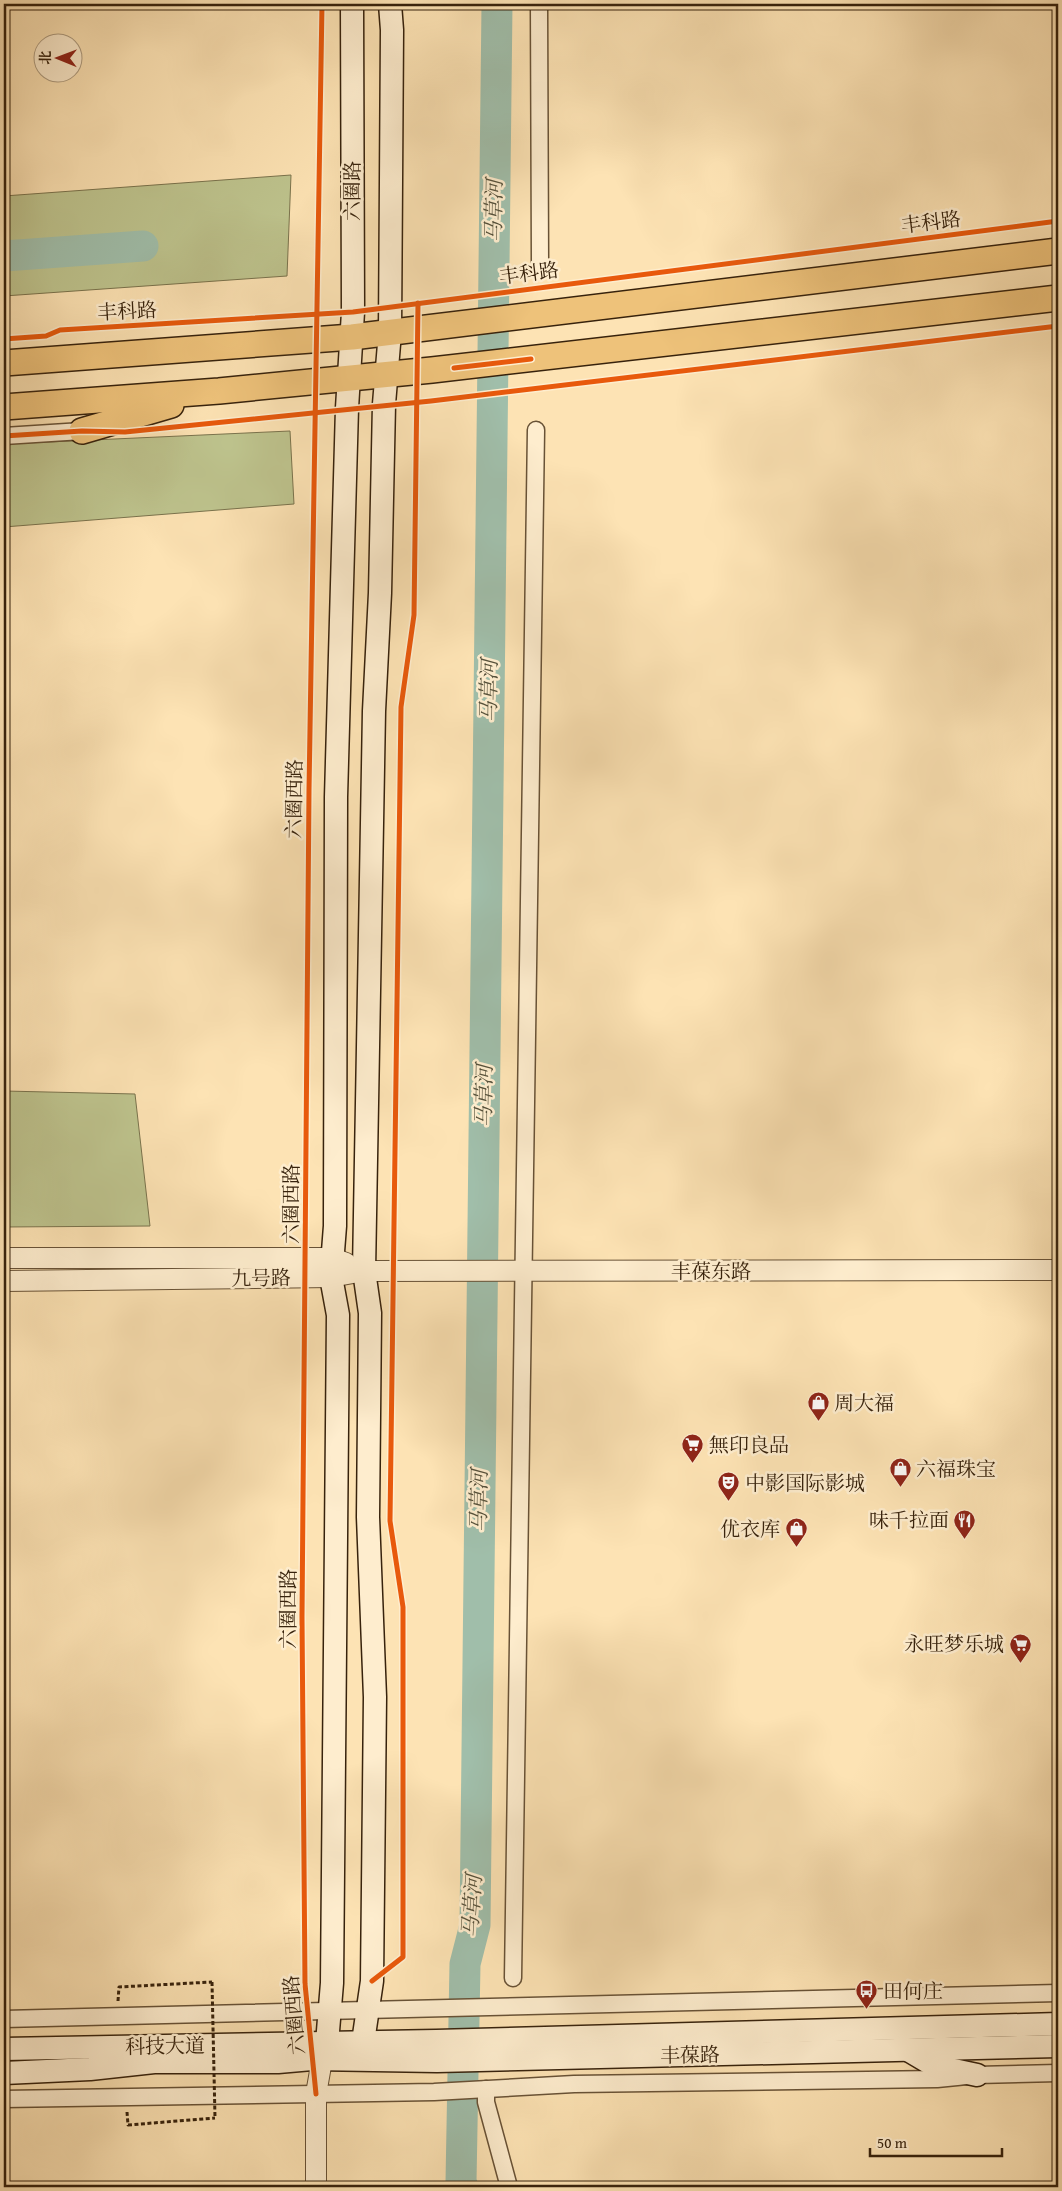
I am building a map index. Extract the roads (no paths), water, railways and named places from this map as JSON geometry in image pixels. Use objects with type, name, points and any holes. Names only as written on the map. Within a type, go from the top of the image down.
[{"type":"main road","name":"六圈路","points":[[350,378],[352,337],[352,4]]},
{"type":"main road","name":"六圈路","points":[[386,375],[390,332],[392,30],[390,4]]},
{"type":"main road","name":"丰科路","points":[[4,363],[352,337],[1058,251]]},
{"type":"main road","points":[[4,407],[219,391],[454,368],[1058,298]]},
{"type":"main road","points":[[363,2042],[372,1981],[375,1697],[368,1517],[370,1313],[364,1271],[374,711],[380,593],[386,375]]},
{"type":"main road","name":"六圈西路","points":[[350,378],[347,408],[336,796],[335,1226],[332,1268],[338,1324],[333,1963],[330,2011],[324,2051],[363,2042]]},
{"type":"main road","points":[[82,431],[219,391]]},
{"type":"main road","name":"丰葆路","points":[[324,2051],[494,2049],[1058,2024]]},
{"type":"main road","name":"丰葆路","points":[[363,2042],[436,2051]]},
{"type":"main road","name":"丰葆路","points":[[494,2049],[908,2050],[1058,2046]]},
{"type":"main road","name":"科技大道","points":[[4,2049],[324,2051]]},
{"type":"main road","points":[[908,2050],[935,2066],[977,2075]]},
{"type":"main road","name":"科技大道","points":[[4,2073],[90,2069],[154,2062],[324,2051]]},
{"type":"street","points":[[539,4],[540,264]]},
{"type":"street","points":[[513,1978],[518,1271],[536,430]]},
{"type":"street","points":[[4,436],[82,431]]},
{"type":"street","name":"九号路","points":[[4,1258],[332,1268],[364,1271]]},
{"type":"street","name":"九号路","points":[[4,1281],[332,1268]]},
{"type":"street","name":"丰葆东路","points":[[364,1271],[1058,1270]]},
{"type":"street","points":[[4,2019],[492,2005],[1058,1993]]},
{"type":"street","name":"六圈西路","points":[[316,2187],[316,2094],[324,2051]]},
{"type":"street","points":[[4,2099],[434,2092],[574,2084],[937,2080],[977,2075],[1058,2073]]},
{"type":"street","points":[[486,2089],[486,2102],[509,2187]]},
{"type":"waterway","name":"马草河","points":[[463,2187],[461,2182],[465,1964],[475,1925],[497,4]]},
{"type":"waterway","points":[[4,256],[143,246]]},
{"type":"place","name":"周大福","points":[[818,1422]]},
{"type":"place","name":"無印良品","points":[[693,1464]]},
{"type":"place","name":"六福珠宝","points":[[900,1488]]},
{"type":"place","name":"中影国际影城","points":[[729,1502]]},
{"type":"place","name":"味千拉面","points":[[965,1539]]},
{"type":"place","name":"优衣库","points":[[796,1548]]},
{"type":"place","name":"永旺梦乐城","points":[[1020,1663]]},
{"type":"place","name":"田何庄","points":[[867,2010]]}]
